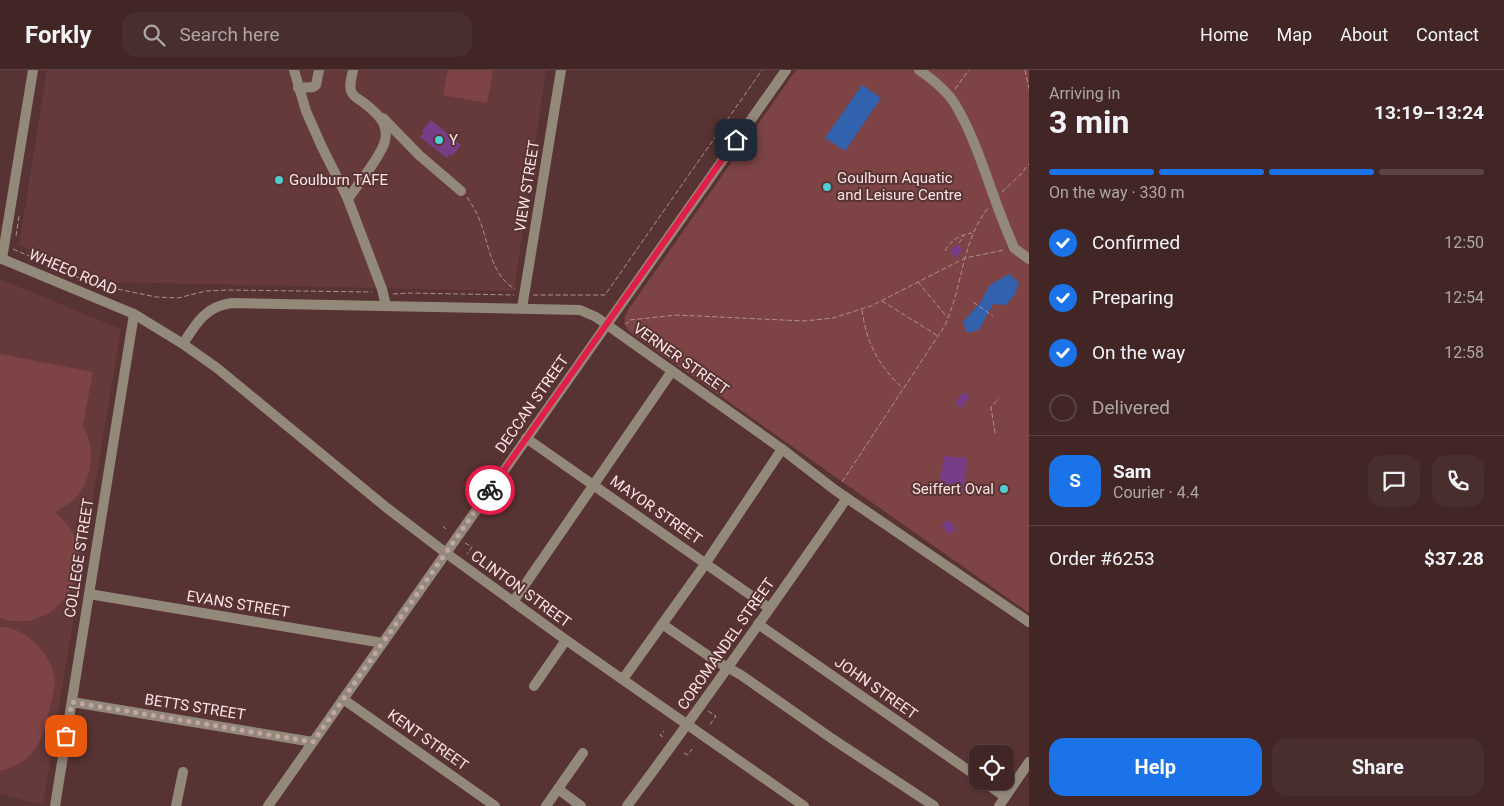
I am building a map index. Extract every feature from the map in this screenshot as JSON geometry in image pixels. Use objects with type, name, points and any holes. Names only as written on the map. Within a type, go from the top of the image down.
[{"type":"street","points":[[1,258],[34,70]]},
{"type":"street","points":[[294,70],[298,88],[314,130],[348,199],[382,289],[386,306]]},
{"type":"street","points":[[298,88],[316,85],[319,70]]},
{"type":"street","points":[[353,70],[350,86],[352,92],[378,114],[419,155],[461,191]]},
{"type":"street","name":"VIEW STREET","points":[[522,308],[561,70]]},
{"type":"street","name":"DECCAN STREET","points":[[268,806],[786,70]]},
{"type":"street","points":[[919,70],[929,76],[955,103],[970,134],[1014,248],[1029,259]]},
{"type":"street","points":[[348,199],[385,142],[386,130],[378,114]]},
{"type":"street","name":"WHEEO ROAD","points":[[1,258],[134,314]]},
{"type":"street","name":"VERNER STREET","points":[[183,344],[204,314],[216,306],[224,304],[580,310],[591,314],[835,490],[1029,622]]},
{"type":"street","name":"CLINTON STREET","points":[[134,314],[183,344],[217,368],[380,502],[446,553],[566,640],[804,806]]},
{"type":"street","name":"COLLEGE STREET","points":[[55,806],[134,314]]},
{"type":"street","points":[[513,602],[672,371]]},
{"type":"street","name":"MAYOR STREET","points":[[526,438],[769,608]]},
{"type":"street","points":[[623,679],[782,450]]},
{"type":"street","name":"COROMANDEL STREET","points":[[627,806],[688,725],[847,498]]},
{"type":"street","name":"EVANS STREET","points":[[89,594],[383,643]]},
{"type":"street","points":[[662,624],[741,675],[831,738],[934,806]]},
{"type":"street","name":"JOHN STREET","points":[[758,624],[969,771]]},
{"type":"street","points":[[534,686],[566,640]]},
{"type":"street","name":"KENT STREET","points":[[343,699],[495,806]]},
{"type":"street","name":"BETTS STREET","points":[[72,702],[313,742]]},
{"type":"street","points":[[546,806],[583,753]]},
{"type":"street","points":[[999,806],[1029,762]]},
{"type":"street","points":[[176,806],[183,772]]},
{"type":"street","points":[[558,789],[581,806]]},
{"type":"street","points":[[995,790],[1005,797]]},
{"type":"path","points":[[949,97],[969,70]]},
{"type":"path","points":[[1025,70],[1029,89]]},
{"type":"path","points":[[835,490],[842,483],[948,318],[958,291],[973,233],[983,214],[1029,164]]},
{"type":"path","points":[[461,191],[478,215],[490,255],[499,275],[506,284],[517,290],[516,295]]},
{"type":"path","points":[[945,251],[951,242],[964,235],[973,233]]},
{"type":"path","points":[[959,243],[964,235]]},
{"type":"path","points":[[624,324],[630,321],[676,315],[814,320],[842,316],[862,309],[965,258],[1014,248]]},
{"type":"path","points":[[918,281],[948,318]]},
{"type":"path","points":[[881,300],[938,336]]},
{"type":"path","points":[[973,302],[993,316]]},
{"type":"path","points":[[862,309],[870,345],[886,373],[903,390]]},
{"type":"path","points":[[995,433],[991,407],[999,398]]},
{"type":"path","points":[[443,526],[446,529]]},
{"type":"path","points":[[464,542],[472,547],[467,554]]},
{"type":"path","points":[[681,706],[687,696],[694,701]]},
{"type":"path","points":[[708,710],[716,716],[709,726]]},
{"type":"path","points":[[663,737],[660,735],[664,731]]},
{"type":"path","points":[[684,753],[688,755],[692,748]]},
{"type":"shaded area","name":"Goulburn TAFE","points":[[47,70],[546,70],[514,291],[108,282],[19,245]]},
{"type":"shaded area","points":[[448,70],[493,70],[487,103],[443,95]]},
{"type":"shaded area","points":[[796,70],[1029,70],[1029,613],[631,333],[625,325],[625,316],[628,310]]},
{"type":"shaded area","points":[[0,279],[121,329],[43,805],[0,794]]},
{"type":"shaded area","points":[[0,354],[93,372],[83,426],[90,446],[90,468],[83,488],[76,497],[55,512],[74,535],[78,557],[76,574],[71,589],[61,603],[49,613],[34,619],[18,621],[0,618]]},
{"type":"shaded area","points":[[0,627],[20,632],[37,645],[50,663],[55,683],[45,728],[36,747],[22,762],[0,771]]},
{"type":"water","points":[[862,85],[881,98],[845,151],[825,138]]},
{"type":"water","points":[[1009,274],[1019,283],[1014,296],[1006,305],[993,304],[979,330],[967,333],[963,322],[980,303],[990,285]]},
{"type":"building","name":"Y","points":[[431,120],[461,145],[452,156],[450,154],[447,158],[420,137],[424,133],[422,131]]},
{"type":"building","points":[[957,244],[963,249],[956,258],[950,252]]},
{"type":"building","points":[[963,392],[970,397],[961,408],[955,403]]},
{"type":"building","points":[[944,456],[967,458],[963,494],[938,491]]},
{"type":"building","points":[[949,520],[956,529],[949,535],[941,525]]},
{"type":"way so far","points":[[66,736],[72,702],[313,742],[490,490]]},
{"type":"place","name":"Y","points":[[439,140]]},
{"type":"place","name":"Goulburn TAFE","points":[[279,180]]},
{"type":"place","name":"Goulburn Aquatic and Leisure Centre","points":[[827,187]]},
{"type":"place","name":"Seiffert Oval","points":[[1004,489]]},
{"type":"route","points":[[490,490],[736,140]]}]
